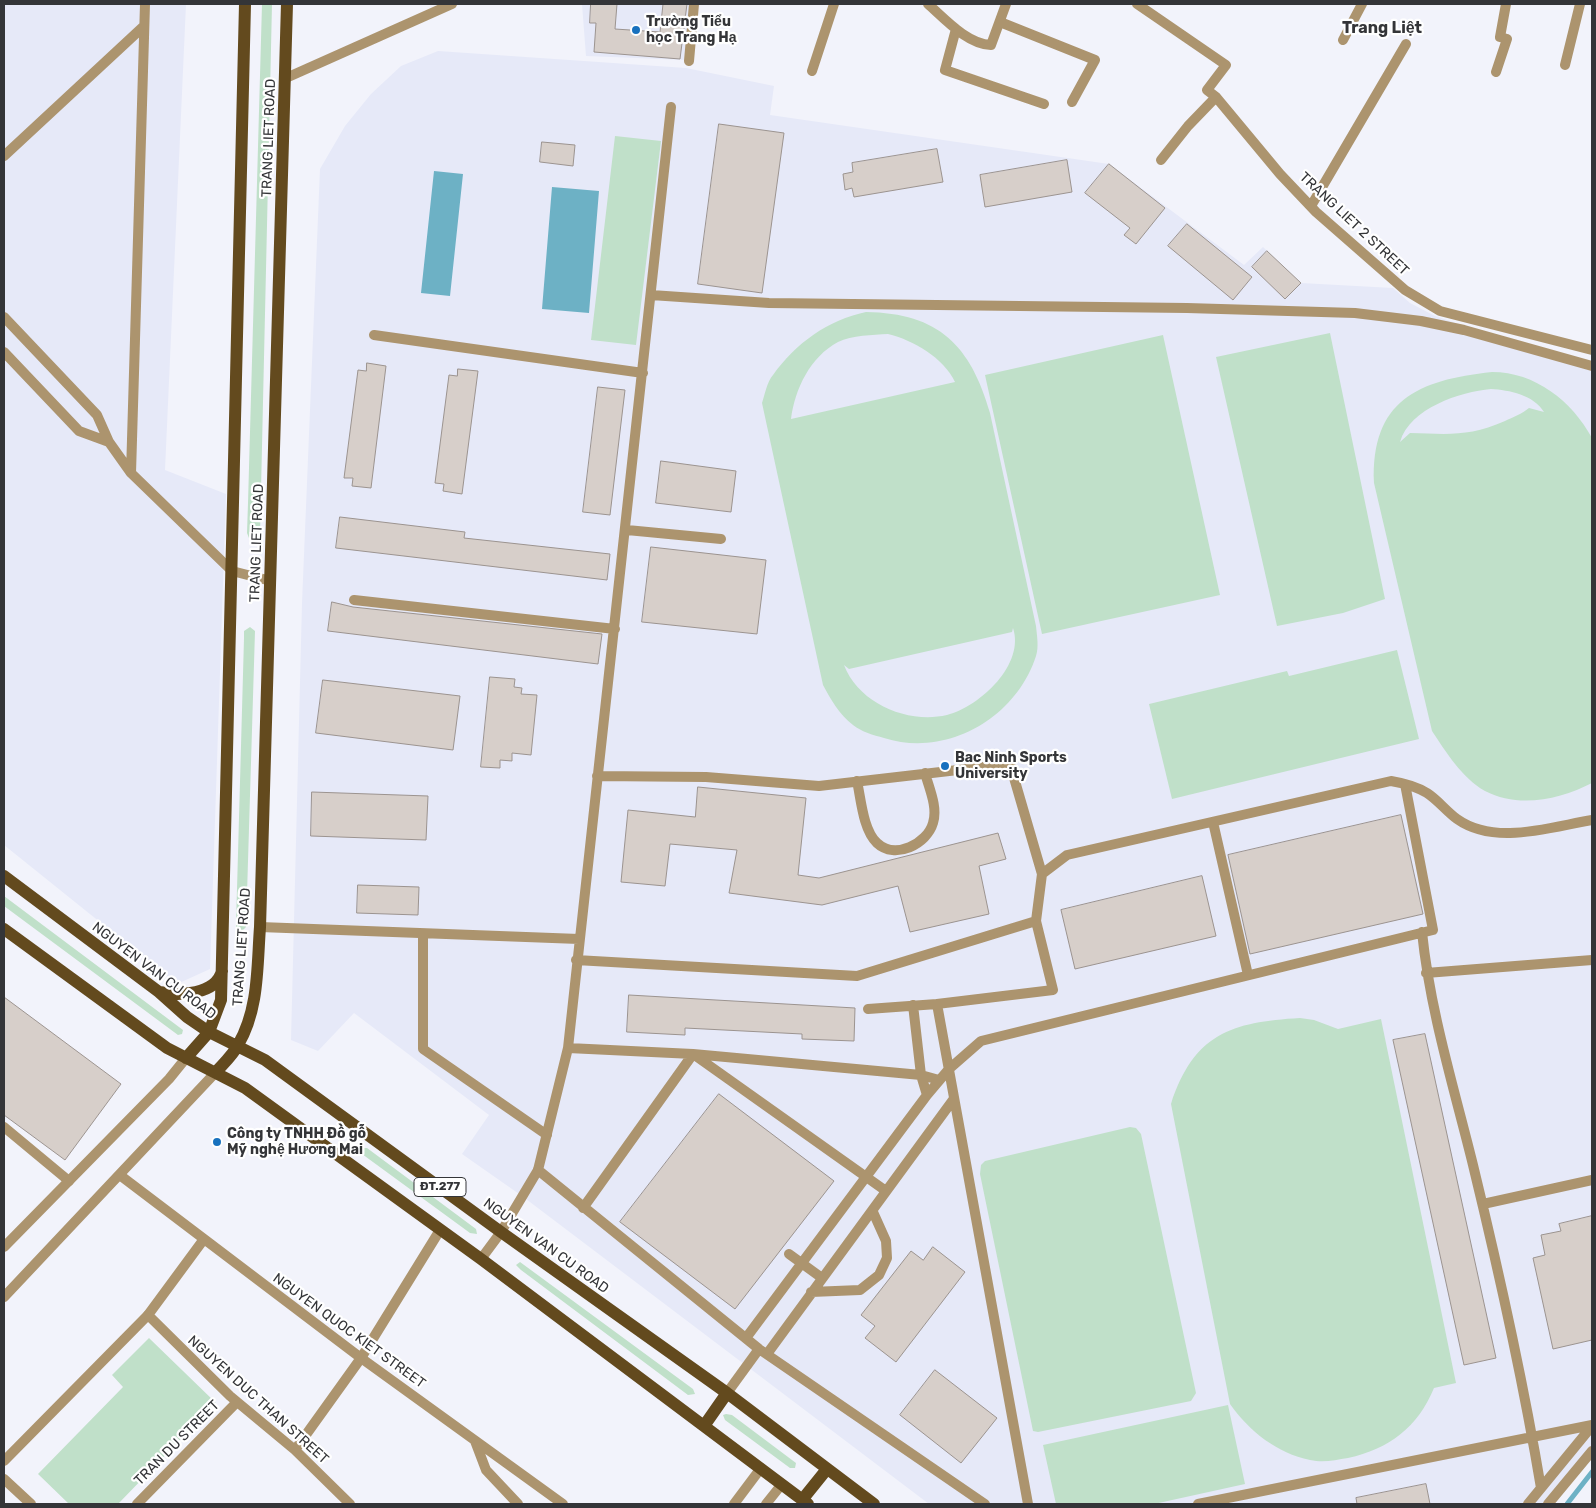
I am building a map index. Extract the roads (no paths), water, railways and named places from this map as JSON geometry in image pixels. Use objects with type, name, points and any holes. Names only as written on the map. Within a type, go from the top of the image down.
[{"type":"main road","name":"TRANG LIET ROAD","points":[[186,1058],[209,1032],[221,1000],[245,4]]},
{"type":"main road","name":"TRANG LIET ROAD","points":[[216,1072],[238,1046],[249,1023],[253,1008],[260,927],[287,4]]},
{"type":"main road","name":"NGUYEN VAN CU ROAD","points":[[4,876],[159,992],[187,1017],[209,1032],[265,1060],[500,1232],[727,1393],[874,1504]]},
{"type":"main road","name":"ĐT.277","points":[[4,929],[167,1048],[245,1088],[481,1259],[805,1502]]},
{"type":"main road","points":[[159,992],[182,995],[207,988],[216,982],[222,968]]},
{"type":"main road","points":[[704,1426],[727,1393]]},
{"type":"main road","points":[[805,1502],[827,1469]]},
{"type":"street","points":[[131,473],[145,4]]},
{"type":"street","points":[[286,78],[452,4]]},
{"type":"street","points":[[690,61],[694,4]]},
{"type":"street","points":[[812,71],[834,4]]},
{"type":"street","points":[[928,4],[956,29],[981,44],[991,45],[1006,4]]},
{"type":"street","points":[[1137,4],[1226,65],[1206,90],[1216,97],[1188,126],[1161,160]]},
{"type":"street","points":[[1342,40],[1362,4]]},
{"type":"street","points":[[1496,72],[1507,39],[1500,38],[1506,4]]},
{"type":"street","points":[[1565,65],[1580,4]]},
{"type":"street","points":[[1000,22],[1095,60],[1072,102]]},
{"type":"street","points":[[4,156],[144,26]]},
{"type":"street","points":[[956,29],[945,70],[1044,104]]},
{"type":"street","points":[[1310,206],[1406,44]]},
{"type":"street","name":"TRANG LIET 2 STREET","points":[[1216,97],[1280,174],[1310,206],[1405,290],[1440,311],[1592,350]]},
{"type":"street","points":[[481,1259],[538,1170],[568,1048],[576,960],[627,530],[671,107]]},
{"type":"street","points":[[651,295],[769,303],[1187,308],[1355,313],[1421,321],[1464,330],[1592,366]]},
{"type":"street","points":[[4,317],[97,415],[109,442],[131,473],[232,571],[271,581]]},
{"type":"street","points":[[374,335],[643,372]]},
{"type":"street","points":[[4,352],[79,431],[109,442]]},
{"type":"street","points":[[627,530],[721,540]]},
{"type":"street","points":[[354,600],[616,629]]},
{"type":"street","points":[[597,776],[706,777],[818,786],[1010,764],[1042,874],[1036,921],[1053,990],[937,1004],[868,1009]]},
{"type":"street","points":[[857,781],[869,832],[878,844],[892,848],[908,849],[922,840],[933,824],[935,810],[925,773]]},
{"type":"street","points":[[1042,874],[1067,855],[1391,781],[1428,793],[1458,820],[1487,832],[1514,833],[1592,820]]},
{"type":"street","points":[[746,1338],[938,1080],[981,1041],[1432,930],[1404,784]]},
{"type":"street","points":[[1213,822],[1248,975]]},
{"type":"street","points":[[576,960],[856,976],[1036,921]]},
{"type":"street","points":[[260,927],[579,939]]},
{"type":"street","points":[[1422,932],[1426,973],[1483,1204],[1532,1436],[1541,1488]]},
{"type":"street","points":[[423,934],[423,1049],[546,1135]]},
{"type":"street","points":[[1426,973],[1592,960]]},
{"type":"street","points":[[937,1004],[1028,1504]]},
{"type":"street","points":[[913,1005],[921,1075],[927,1095]]},
{"type":"street","points":[[568,1048],[693,1054],[921,1075],[938,1080]]},
{"type":"street","points":[[693,1054],[886,1191]]},
{"type":"street","points":[[583,1208],[693,1054]]},
{"type":"street","points":[[4,1247],[186,1058]]},
{"type":"street","points":[[4,1297],[121,1176],[216,1072]]},
{"type":"street","points":[[727,1393],[811,1292],[873,1212],[886,1191],[953,1100]]},
{"type":"street","points":[[4,1127],[69,1181]]},
{"type":"street","points":[[538,1170],[763,1351],[985,1504]]},
{"type":"street","name":"NGUYEN QUOC KIET STREET","points":[[121,1176],[361,1358],[563,1504]]},
{"type":"street","points":[[1483,1204],[1592,1180]]},
{"type":"street","points":[[811,1292],[860,1290],[879,1275],[887,1258],[886,1241],[873,1212]]},
{"type":"street","points":[[295,1450],[361,1358],[440,1230]]},
{"type":"street","points":[[4,1461],[148,1315],[204,1239]]},
{"type":"street","points":[[789,1254],[822,1278]]},
{"type":"street","name":"NGUYEN DUC THAN STREET","points":[[148,1315],[237,1402],[295,1450],[350,1504]]},
{"type":"street","name":"TRAN DU STREET","points":[[137,1504],[237,1402]]},
{"type":"street","points":[[1198,1504],[1532,1436],[1592,1426]]},
{"type":"street","points":[[1528,1504],[1592,1426]]},
{"type":"street","points":[[474,1440],[486,1470],[518,1504]]},
{"type":"street","points":[[1548,1504],[1592,1451]]},
{"type":"street","points":[[734,1504],[761,1468]]},
{"type":"street","points":[[4,1479],[31,1504]]},
{"type":"street","points":[[766,1504],[782,1484]]},
{"type":"water","points":[[434,171],[463,174],[450,296],[421,293]]},
{"type":"water","points":[[552,187],[599,191],[589,313],[542,309]]},
{"type":"waterway","points":[[1567,1504],[1592,1472]]},
{"type":"place","name":"Trường Tiểu học Trang Hạ","points":[[636,30]]},
{"type":"place","name":"Bac Ninh Sports University","points":[[945,766]]},
{"type":"place","name":"Công ty TNHH Đồ gỗ Mỹ nghệ Hương Mai","points":[[217,1142]]},
{"type":"district","name":"Trang Liệt","points":[[1382,28]]}]
